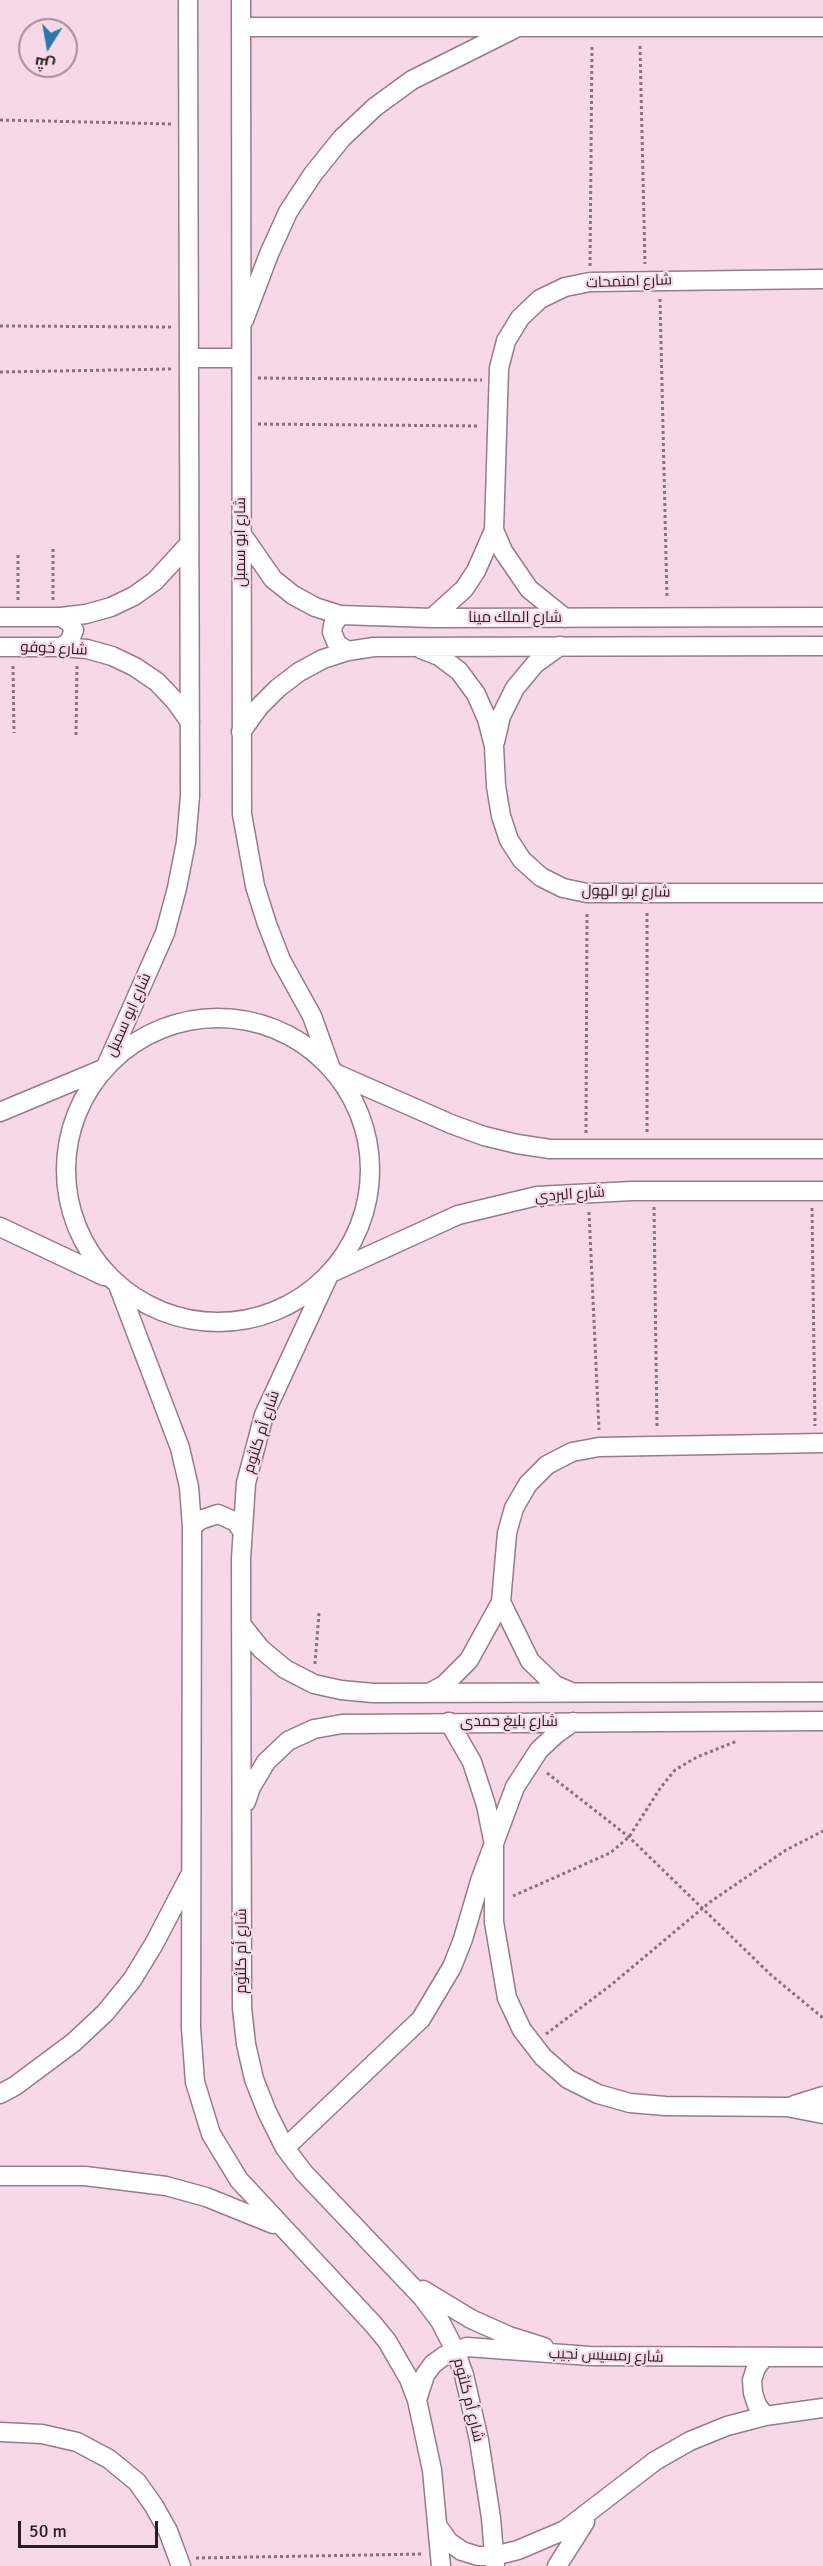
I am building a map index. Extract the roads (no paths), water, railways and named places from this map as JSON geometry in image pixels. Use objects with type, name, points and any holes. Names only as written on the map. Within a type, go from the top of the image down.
[{"type":"street","name":"شارع ابو سمبل","points":[[105,1066],[165,933],[186,842],[190,796],[188,0]]},
{"type":"street","name":"شارع ابو سمبل","points":[[241,0],[242,814],[255,886],[281,960],[312,1016],[334,1070]]},
{"type":"street","points":[[241,330],[269,254],[288,212],[312,174],[342,138],[375,107],[412,80],[520,26]]},
{"type":"street","points":[[241,27],[823,27]]},
{"type":"street","name":"شارع امنمحات","points":[[432,618],[464,589],[476,570],[494,530],[498,380],[506,341],[520,318],[540,299],[565,287],[590,282],[823,279]]},
{"type":"street","points":[[189,364],[241,358]]},
{"type":"street","name":"شارع امنمحات","points":[[494,530],[503,551],[522,580],[546,604],[565,618]]},
{"type":"street","name":"شارع الملك مينا","points":[[241,532],[273,579],[293,595],[315,607],[340,615],[432,618],[823,617]]},
{"type":"street","name":"شارع خوفو","points":[[9,617],[57,617],[86,614],[111,607],[134,596],[155,581],[189,544]]},
{"type":"street","points":[[340,615],[335,620],[332,632],[337,644],[348,651]]},
{"type":"street","points":[[57,617],[72,625],[74,634],[69,647]]},
{"type":"street","name":"شارع ابو الهول","points":[[494,746],[501,716],[515,688],[535,664],[560,646]]},
{"type":"street","name":"شارع الملك مينا","points":[[241,732],[266,701],[299,672],[323,659],[348,651],[374,647],[823,646]]},
{"type":"street","name":"شارع خوفو","points":[[6,647],[69,647],[112,656],[135,668],[163,688],[190,722]]},
{"type":"street","name":"شارع ابو الهول","points":[[414,647],[440,656],[459,672],[476,694],[487,719],[494,746],[496,786],[501,816],[509,840],[522,860],[541,877],[563,888],[587,893],[823,893]]},
{"type":"street","points":[[0,1227],[115,1283],[142,1302],[168,1314],[196,1321],[225,1322],[253,1318],[280,1309],[306,1295],[329,1275],[352,1244],[363,1219],[371,1175],[365,1130],[357,1104],[334,1070],[303,1043],[272,1027],[237,1018],[202,1018],[167,1025],[135,1041],[105,1066],[84,1096],[71,1127],[65,1159],[66,1193],[75,1225],[91,1254],[115,1283],[180,1448],[189,1487],[192,1527],[191,2055],[201,2108],[224,2158],[239,2180],[380,2332],[399,2360],[417,2400],[432,2470],[441,2560]]},
{"type":"street","points":[[0,1112],[105,1066]]},
{"type":"street","points":[[334,1070],[451,1124],[484,1136],[550,1149],[823,1149]]},
{"type":"street","name":"شارع البردي","points":[[329,1275],[458,1215],[537,1196],[588,1192],[817,1191]]},
{"type":"street","name":"شارع أم كلثوم","points":[[329,1275],[264,1415],[246,1483],[242,1531],[241,1624],[242,2008],[246,2044],[254,2079],[285,2148],[328,2200],[401,2274],[440,2321],[455,2350],[464,2375],[479,2440],[490,2508],[495,2561]]},
{"type":"street","points":[[429,1693],[444,1685],[469,1660],[501,1602],[507,1533],[514,1508],[528,1484],[548,1465],[572,1452],[599,1447],[819,1443]]},
{"type":"street","points":[[192,1527],[200,1520],[218,1514],[237,1522],[242,1531]]},
{"type":"street","points":[[501,1602],[530,1662],[555,1685],[570,1692]]},
{"type":"street","name":"شارع بليغ حمدى","points":[[241,1624],[261,1648],[285,1669],[314,1684],[340,1690],[373,1693],[823,1692]]},
{"type":"street","points":[[751,1692],[751,1721]]},
{"type":"street","points":[[373,1693],[367,1704],[367,1710],[374,1722]]},
{"type":"street","name":"شارع بليغ حمدى","points":[[242,1815],[251,1787],[266,1762],[288,1741],[314,1729],[342,1724],[751,1721],[820,1723]]},
{"type":"street","points":[[449,1722],[462,1741],[480,1783],[494,1845],[493,1905],[499,1960],[507,1998],[522,2030],[543,2057],[568,2079],[598,2094],[630,2103],[665,2106],[787,2107],[823,2114]]},
{"type":"street","points":[[285,2148],[421,2019],[452,1967],[515,1787],[531,1761],[555,1735],[573,1722]]},
{"type":"street","points":[[0,2094],[74,2043],[105,2013],[132,1980],[190,1876]]},
{"type":"street","points":[[787,2107],[823,2096]]},
{"type":"street","points":[[0,2176],[85,2176],[166,2186],[206,2197],[283,2228]]},
{"type":"street","points":[[401,2274],[435,2298],[480,2324],[509,2336],[549,2348],[590,2356]]},
{"type":"street","name":"شارع رمسيس نجيب","points":[[455,2350],[480,2348],[521,2353],[590,2356],[823,2357]]},
{"type":"street","points":[[417,2400],[423,2381],[434,2364],[455,2350]]},
{"type":"street","points":[[764,2357],[756,2368],[752,2380],[755,2399],[765,2416]]},
{"type":"street","points":[[439,2528],[449,2542],[462,2551],[495,2561],[543,2542],[565,2530],[655,2461],[690,2441],[727,2426],[765,2416],[823,2408]]},
{"type":"street","points":[[0,2432],[51,2436],[77,2442],[109,2459],[137,2482],[154,2506],[180,2562]]},
{"type":"street","points":[[557,2566],[593,2510]]}]
